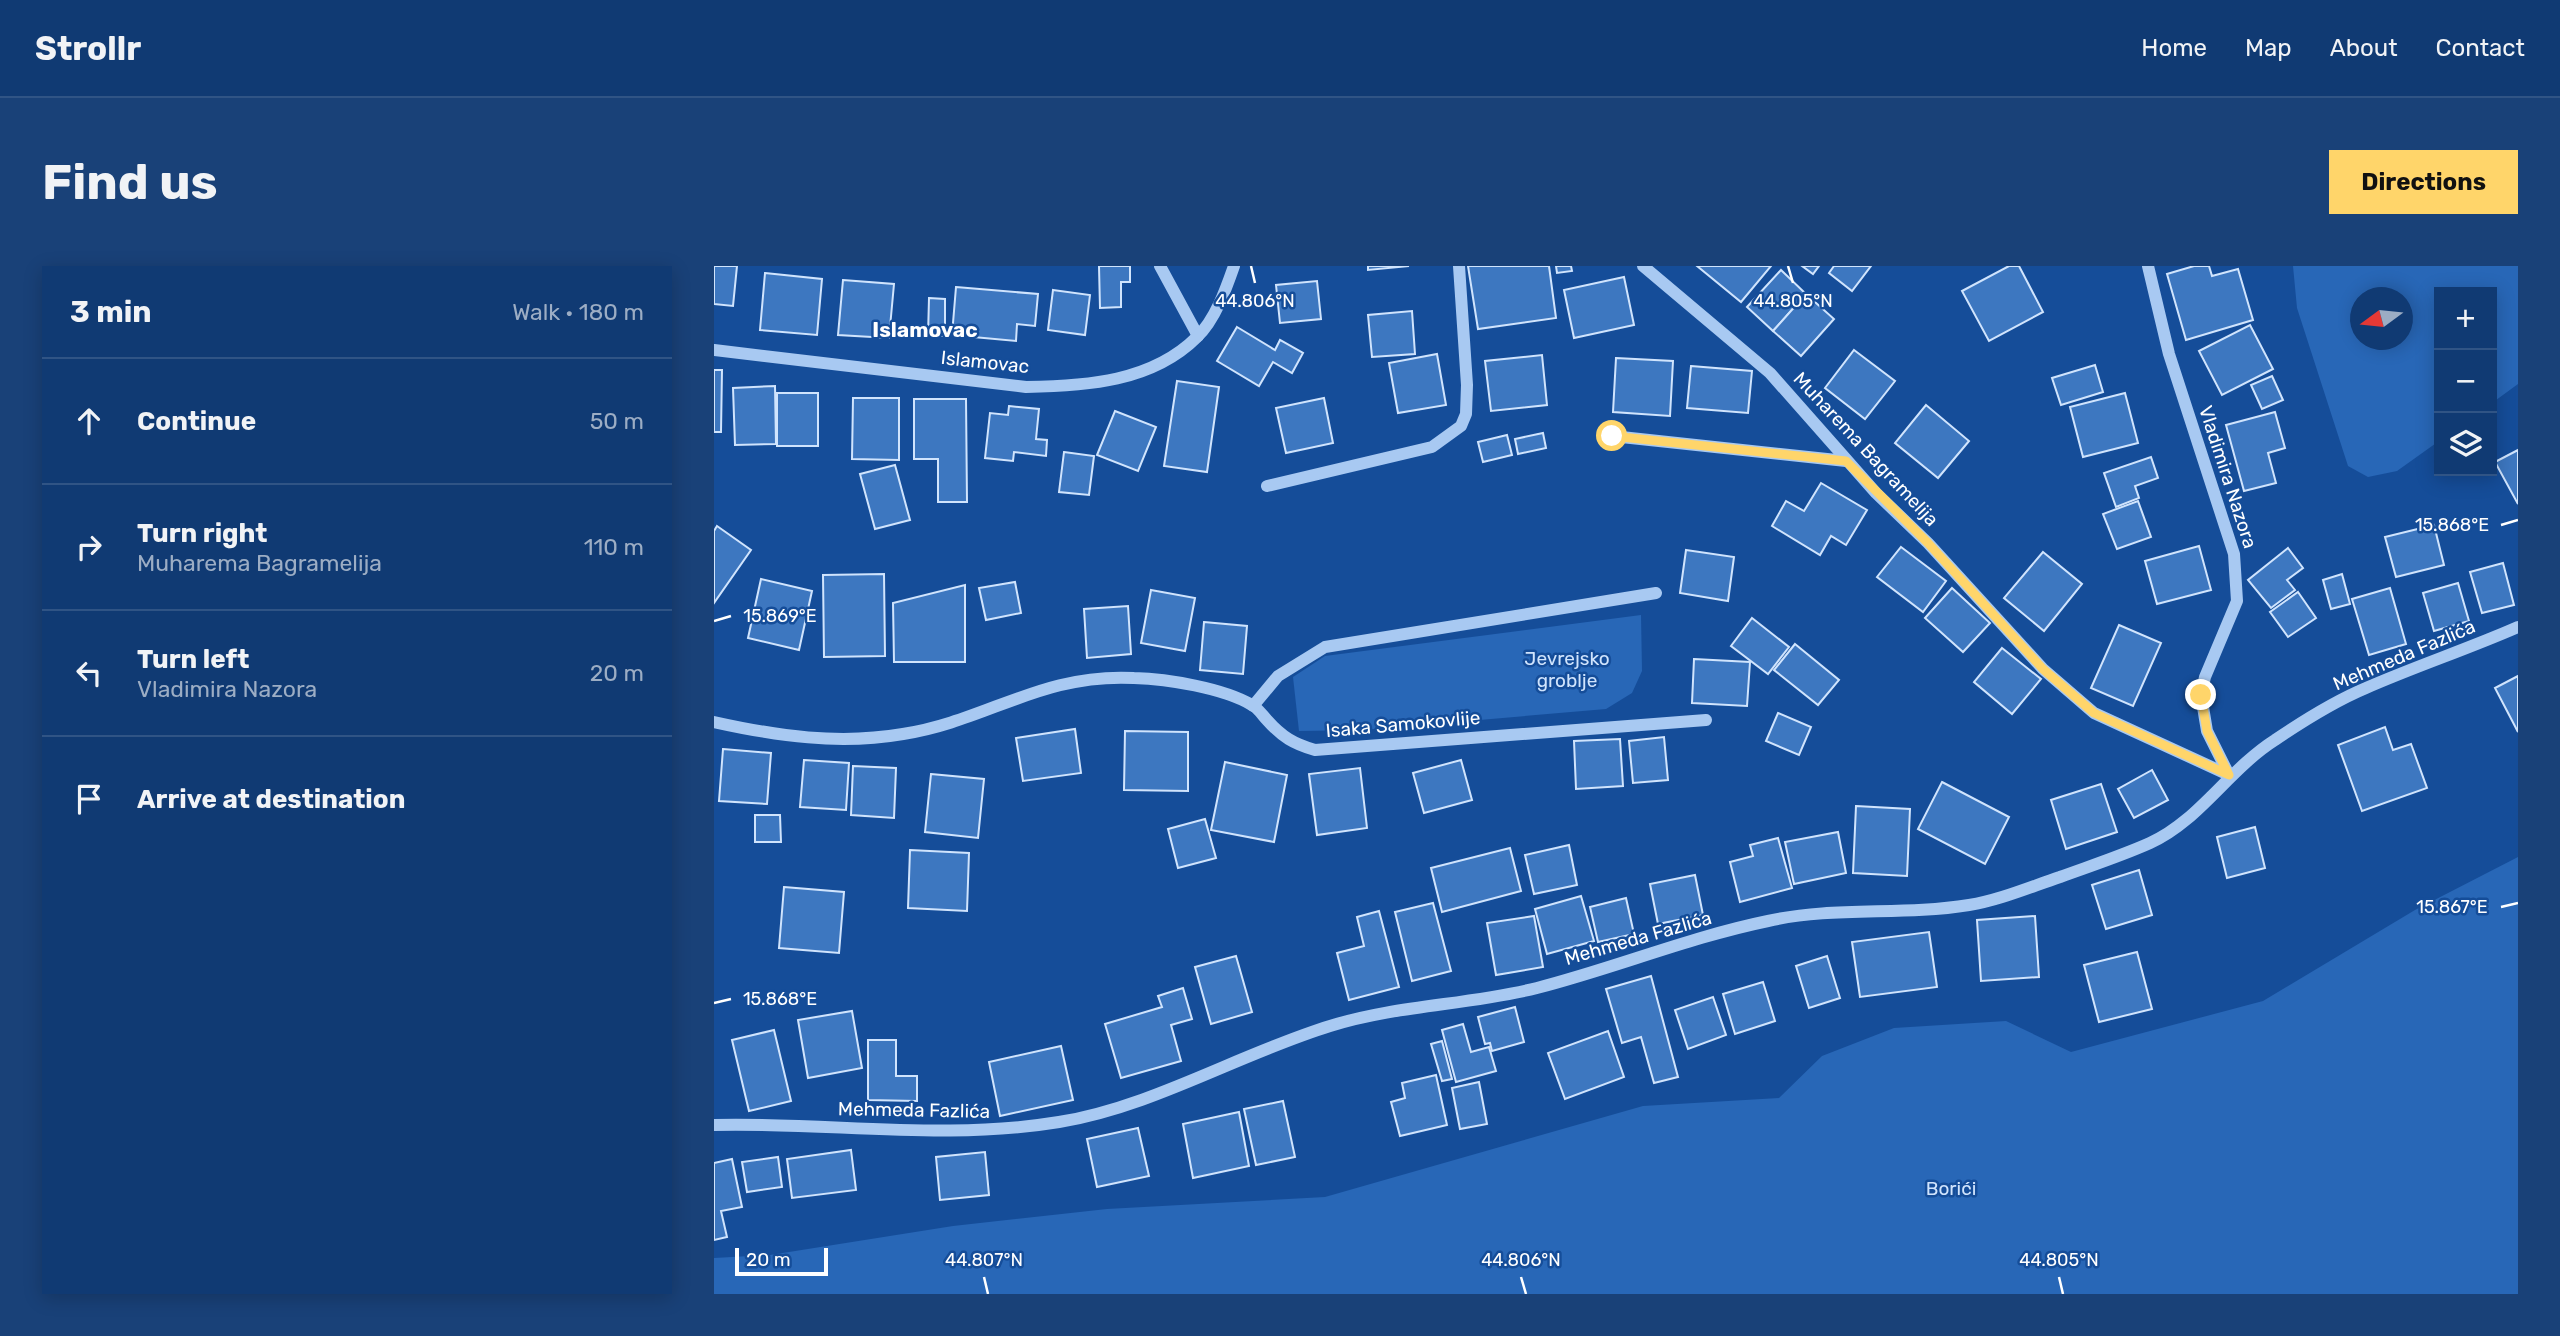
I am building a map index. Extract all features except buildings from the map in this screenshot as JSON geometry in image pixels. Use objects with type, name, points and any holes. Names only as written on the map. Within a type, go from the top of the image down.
[{"type":"street","points":[[1160,266],[1198,336],[1225,292],[1234,266]]},
{"type":"street","points":[[1266,486],[1432,447],[1461,426],[1466,414],[1467,385],[1459,266]]},
{"type":"street","name":"Muharema Bagramelija","points":[[1643,266],[1770,373],[1846,461],[1928,543],[2043,669],[2094,713],[2229,775]]},
{"type":"street","name":"Vladimira Nazora","points":[[2148,266],[2169,354],[2234,554],[2237,601],[2205,677],[2201,695],[2207,731],[2229,775]]},
{"type":"street","name":"Islamovac","points":[[714,350],[1026,387],[1077,386],[1127,378],[1169,358],[1198,336]]},
{"type":"street","points":[[1612,436],[1846,461]]},
{"type":"street","points":[[1253,706],[1278,676],[1325,647],[1656,593]]},
{"type":"street","name":"Mehmeda Fazlića","points":[[714,1125],[807,1126],[920,1133],[1002,1131],[1065,1121],[1124,1107],[1209,1070],[1334,1024],[1532,989],[1767,921],[1823,912],[1966,906],[2003,897],[2151,843],[2182,826],[2229,775],[2271,741],[2363,689],[2518,627]]},
{"type":"street","name":"Isaka Samokovlije","points":[[714,722],[772,735],[835,741],[905,734],[1020,695],[1089,677],[1136,678],[1199,687],[1253,706],[1284,738],[1315,750],[1706,720]]},
{"type":"green space","points":[[2293,266],[2518,266],[2518,384],[2497,399],[2497,287],[2434,287],[2434,445],[2397,471],[2368,477],[2348,466],[2297,308]]},
{"type":"green space","name":"Jevrejsko groblje","points":[[1641,615],[1642,671],[1632,693],[1606,709],[1363,730],[1299,731],[1293,677],[1325,656]]},
{"type":"green space","name":"Borići","points":[[2518,857],[2518,1294],[714,1294],[714,1258],[770,1255],[953,1226],[1107,1209],[1325,1197],[1643,1106],[1779,1098],[1822,1056],[1894,1028],[2006,1021],[2071,1052],[2263,1001],[2415,910]]},
{"type":"district","name":"Islamovac","points":[[925,329]]},
{"type":"route","points":[[1612,436],[1846,461],[1928,543],[2043,669],[2094,713],[2229,775],[2207,731],[2202,715],[2201,695]]}]
